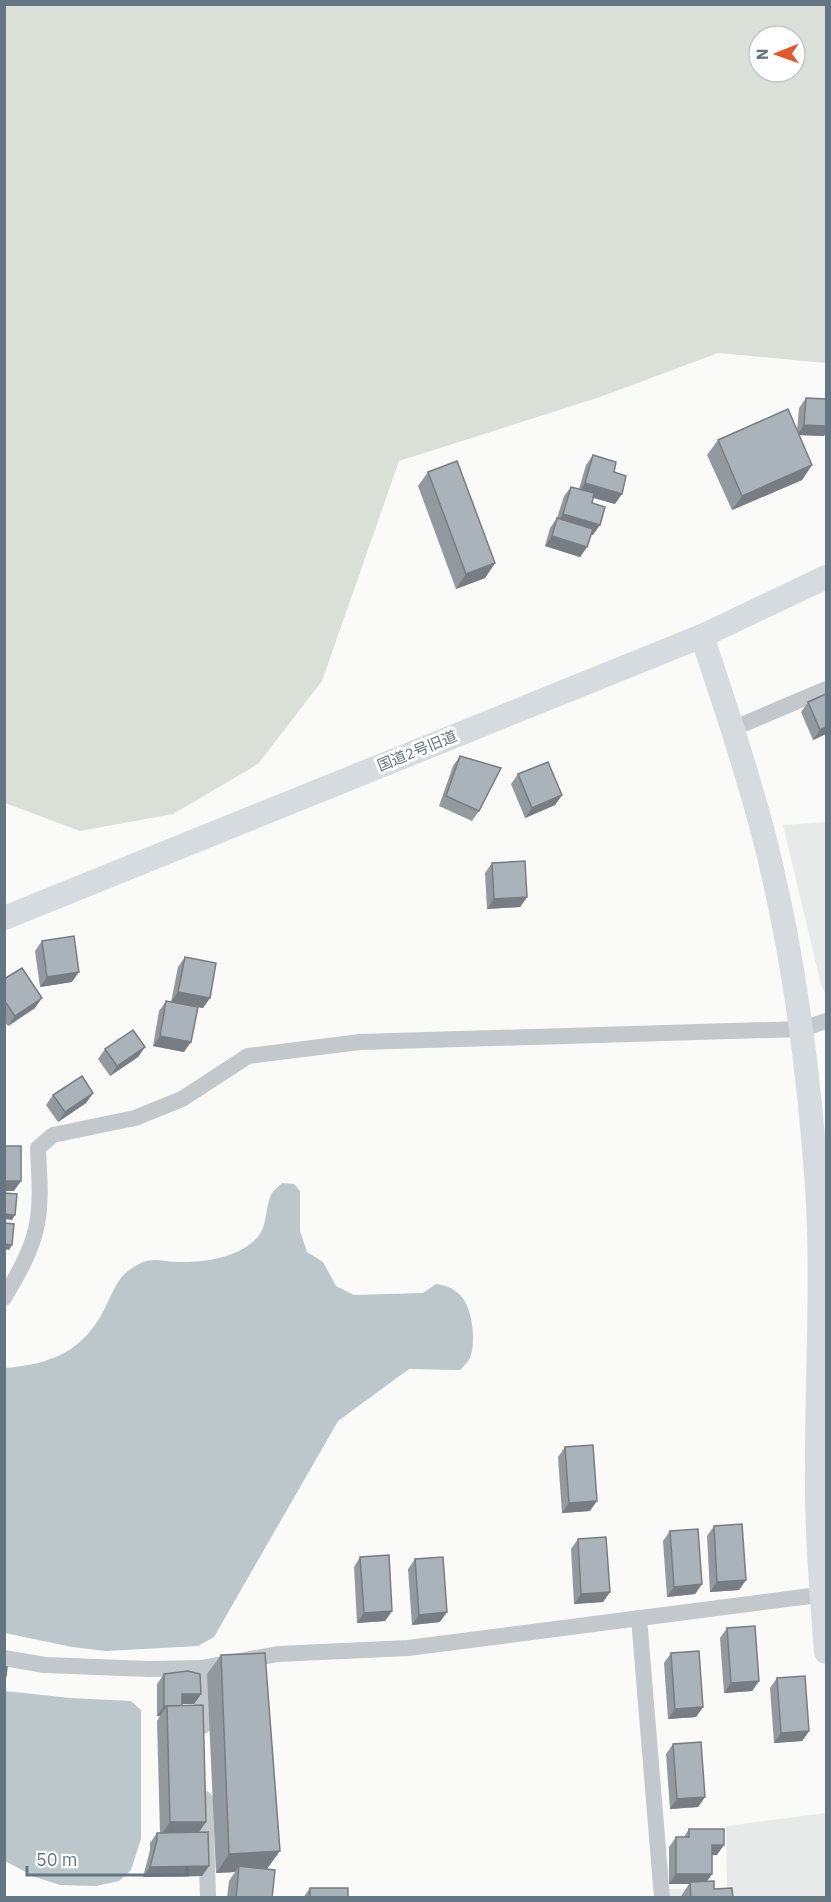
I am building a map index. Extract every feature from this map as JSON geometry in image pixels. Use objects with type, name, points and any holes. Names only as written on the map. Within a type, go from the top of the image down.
[{"type":"street","name":"国道2号旧道","points":[[4,918],[702,636],[826,577]]},
{"type":"street","points":[[702,636],[746,771],[766,845],[785,931],[802,1029],[823,1276],[817,1464],[826,1652]]},
{"type":"street","points":[[732,729],[826,689]]},
{"type":"street","points":[[4,1298],[24,1263],[36,1228],[40,1195],[38,1148],[53,1135],[135,1118],[182,1099],[248,1056],[360,1042],[802,1029],[826,1021]]},
{"type":"street","points":[[4,1658],[45,1665],[148,1669],[201,1668],[278,1654],[408,1648],[824,1595]]},
{"type":"street","points":[[639,1618],[662,1898]]},
{"type":"street","points":[[201,1668],[203,1737]]},
{"type":"street","points":[[205,1783],[208,1898]]},
{"type":"shaded area","points":[[4,5],[826,5],[826,363],[718,353],[600,397],[399,461],[322,681],[258,764],[173,814],[80,831],[5,803]]},
{"type":"shaded area","points":[[826,822],[826,995],[821,985],[783,825]]},
{"type":"shaded area","points":[[282,1183],[294,1184],[300,1191],[300,1231],[307,1252],[323,1262],[336,1286],[354,1295],[423,1293],[436,1284],[453,1289],[458,1293],[467,1305],[472,1322],[473,1340],[469,1359],[460,1370],[409,1369],[338,1421],[214,1637],[198,1646],[106,1651],[72,1647],[5,1633],[5,1368],[51,1359],[76,1345],[96,1323],[122,1276],[133,1267],[155,1260],[187,1262],[208,1260],[229,1255],[247,1246],[259,1235],[272,1193]]},
{"type":"shaded area","points":[[5,1691],[70,1698],[131,1701],[141,1710],[141,1839],[131,1870],[119,1881],[96,1886],[60,1885],[35,1877],[5,1861]]},
{"type":"shaded area","points":[[826,1813],[826,1897],[668,1897],[668,1889],[727,1888],[726,1826]]},
{"type":"building","points":[[806,398],[826,399],[826,426],[804,425]]},
{"type":"building","points":[[788,409],[812,465],[742,496],[718,440]]},
{"type":"building","points":[[593,455],[616,462],[614,472],[626,476],[622,494],[585,483]]},
{"type":"building","points":[[457,461],[495,563],[466,574],[428,472]]},
{"type":"building","points":[[571,487],[594,493],[592,503],[605,507],[600,525],[563,514]]},
{"type":"building","points":[[557,518],[593,529],[587,547],[552,536]]},
{"type":"building","points":[[826,694],[826,727],[820,730],[808,702]]},
{"type":"building","points":[[460,756],[501,768],[479,811],[446,796]]},
{"type":"building","points":[[548,762],[562,795],[532,808],[518,774]]},
{"type":"building","points":[[525,861],[527,897],[494,899],[492,863]]},
{"type":"building","points":[[74,936],[79,972],[47,977],[42,941]]},
{"type":"building","points":[[185,957],[216,963],[210,998],[178,992]]},
{"type":"building","points":[[22,968],[42,998],[15,1016],[4,1000],[4,979]]},
{"type":"building","points":[[166,1001],[198,1007],[191,1042],[160,1036]]},
{"type":"building","points":[[133,1030],[145,1047],[117,1066],[105,1049]]},
{"type":"building","points":[[82,1076],[93,1093],[65,1112],[53,1095]]},
{"type":"building","points":[[4,1146],[21,1146],[21,1181],[4,1181]]},
{"type":"building","points":[[4,1193],[17,1194],[15,1215],[4,1214]]},
{"type":"building","points":[[4,1223],[14,1224],[12,1245],[4,1244]]},
{"type":"building","points":[[593,1445],[597,1501],[569,1503],[565,1447]]},
{"type":"building","points":[[742,1524],[746,1580],[717,1582],[714,1526]]},
{"type":"building","points":[[698,1529],[702,1584],[674,1587],[670,1531]]},
{"type":"building","points":[[606,1537],[610,1592],[581,1594],[578,1539]]},
{"type":"building","points":[[389,1555],[392,1611],[364,1613],[360,1557]]},
{"type":"building","points":[[443,1557],[447,1612],[419,1615],[415,1559]]},
{"type":"building","points":[[755,1626],[759,1681],[731,1683],[727,1628]]},
{"type":"building","points":[[699,1651],[703,1707],[675,1709],[671,1653]]},
{"type":"building","points":[[265,1653],[280,1851],[229,1854],[221,1655]]},
{"type":"building","points":[[4,1666],[7,1667],[6,1676],[4,1676]]},
{"type":"building","points":[[188,1671],[200,1674],[201,1694],[182,1694],[182,1706],[164,1706],[164,1674]]},
{"type":"building","points":[[805,1676],[809,1731],[781,1733],[777,1678]]},
{"type":"building","points":[[203,1705],[206,1822],[170,1822],[167,1706]]},
{"type":"building","points":[[701,1742],[705,1797],[677,1799],[673,1744]]},
{"type":"building","points":[[689,1829],[724,1829],[724,1845],[712,1845],[712,1874],[676,1874],[676,1837],[689,1837]]},
{"type":"building","points":[[208,1832],[209,1866],[150,1867],[157,1833]]},
{"type":"building","points":[[239,1866],[275,1870],[272,1898],[236,1898]]},
{"type":"building","points":[[714,1881],[714,1889],[732,1888],[733,1898],[691,1898],[690,1882]]},
{"type":"building","points":[[310,1888],[348,1888],[348,1898],[310,1898]]}]
